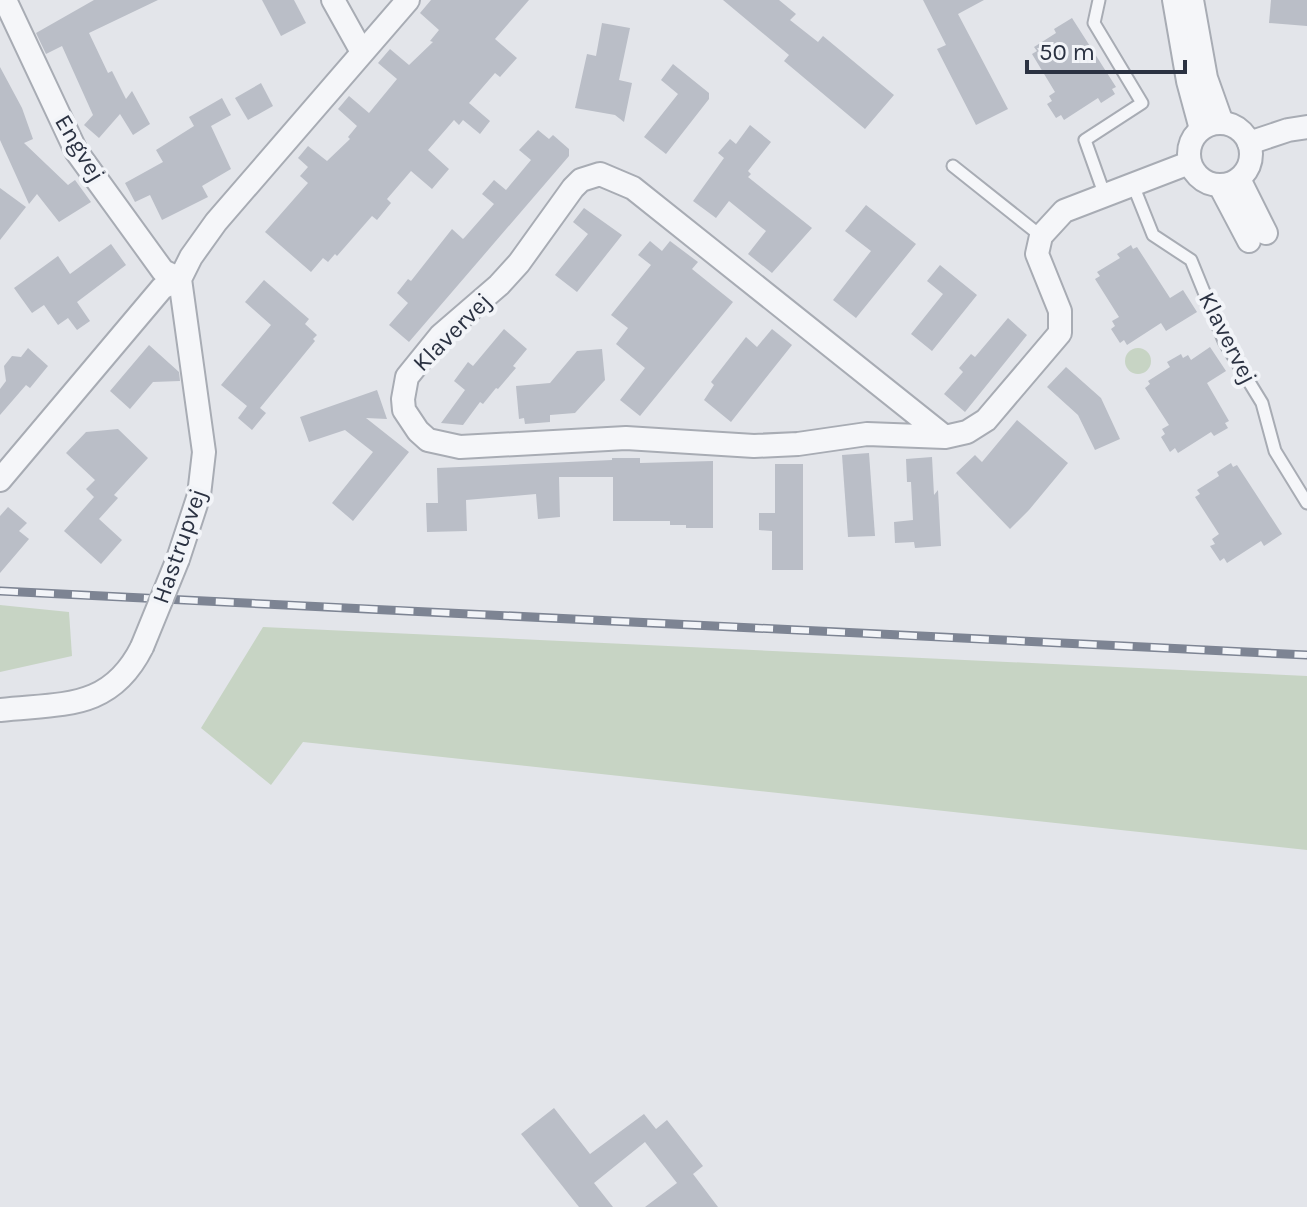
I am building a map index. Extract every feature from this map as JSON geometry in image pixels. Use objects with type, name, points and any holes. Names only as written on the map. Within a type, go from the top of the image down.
[{"type":"street","name":"Engvej","points":[[5,0],[76,151],[163,271],[180,279]]},
{"type":"street","points":[[333,0],[362,52]]},
{"type":"street","points":[[0,480],[162,288],[180,279],[191,257],[216,222],[408,0]]},
{"type":"street","points":[[1174,0],[1188,81],[1212,126]]},
{"type":"street","points":[[1192,0],[1212,126]]},
{"type":"street","points":[[1212,126],[1237,128],[1249,143],[1250,164],[1230,182],[1213,185],[1199,178],[1189,163],[1189,146],[1212,126]]},
{"type":"street","points":[[1249,143],[1307,127]]},
{"type":"street","points":[[1041,236],[1064,211],[1189,163]]},
{"type":"street","name":"Klavervej","points":[[945,437],[633,188],[600,174],[581,180],[573,188],[519,263],[499,285],[441,335],[407,377],[403,388],[404,410],[418,431],[428,440],[460,447],[626,438],[754,446],[798,444],[867,434],[945,437],[967,432],[986,420],[1060,333],[1060,311],[1037,254],[1041,236]]},
{"type":"street","points":[[1230,182],[1258,237]]},
{"type":"street","name":"Hastrupvej","points":[[0,710],[84,700],[103,693],[131,669],[142,647],[178,559],[199,495],[204,452],[180,279]]},
{"type":"lane","points":[[1099,0],[1094,23],[1142,103],[1085,140],[1105,196]]},
{"type":"lane","points":[[953,166],[1041,236]]},
{"type":"lane","name":"Klavervej","points":[[1133,185],[1153,235],[1191,260],[1224,341],[1262,403],[1275,451],[1307,503]]},
{"type":"green space","points":[[1138,348],[1147,352],[1151,361],[1147,370],[1138,374],[1129,370],[1125,361],[1129,352]]},
{"type":"green space","points":[[0,605],[69,612],[72,656],[0,672]]},
{"type":"green space","points":[[263,627],[1307,676],[1307,850],[303,742],[271,785],[201,728]]},
{"type":"building","points":[[94,0],[158,0],[89,33],[108,73],[112,71],[126,99],[132,91],[150,124],[133,135],[120,114],[99,138],[84,125],[93,115],[62,46],[46,54],[36,33]]},
{"type":"building","points":[[262,0],[294,0],[306,23],[281,36]]},
{"type":"building","points":[[431,0],[529,0],[495,39],[517,58],[500,77],[495,73],[469,103],[490,121],[480,134],[463,120],[459,125],[454,120],[428,150],[449,169],[432,189],[411,171],[387,199],[391,203],[377,220],[372,216],[337,256],[335,254],[328,262],[323,258],[311,272],[265,232],[308,183],[300,176],[308,167],[298,158],[308,146],[327,161],[350,139],[348,137],[357,126],[338,109],[349,96],[369,113],[397,79],[378,63],[390,49],[409,65],[433,42],[430,41],[439,30],[420,13]]},
{"type":"building","points":[[723,0],[779,0],[796,14],[790,20],[818,42],[823,36],[894,95],[865,129],[784,61],[789,55]]},
{"type":"building","points":[[923,0],[984,0],[958,14],[1008,109],[976,125],[937,49],[946,45]]},
{"type":"building","points":[[1271,0],[1307,0],[1307,26],[1269,23]]},
{"type":"building","points":[[1072,18],[1116,87],[1112,89],[1115,94],[1101,103],[1098,98],[1064,120],[1061,115],[1056,118],[1047,104],[1052,101],[1049,96],[1055,92],[1032,54],[1037,51],[1034,47],[1056,33],[1054,29]]},
{"type":"building","points":[[602,23],[630,28],[619,80],[632,83],[624,122],[615,115],[575,108],[587,54],[596,56]]},
{"type":"building","points":[[673,64],[709,93],[709,99],[666,154],[644,137],[678,94],[661,80]]},
{"type":"building","points":[[0,67],[22,108],[33,139],[24,143],[68,185],[75,180],[91,202],[59,222],[37,194],[29,204],[0,140]]},
{"type":"building","points":[[261,83],[273,106],[248,120],[235,98]]},
{"type":"building","points":[[222,98],[231,115],[211,126],[231,169],[202,186],[208,197],[162,220],[150,195],[135,202],[125,183],[163,162],[156,150],[194,126],[189,117]]},
{"type":"building","points":[[750,125],[771,142],[748,171],[751,174],[748,177],[812,228],[772,273],[748,254],[766,231],[729,201],[716,218],[693,201],[724,158],[718,153],[730,139],[736,144]]},
{"type":"building","points":[[538,130],[549,139],[553,135],[569,149],[569,156],[409,342],[389,325],[408,303],[397,293],[408,279],[411,281],[452,229],[463,239],[494,204],[482,194],[494,180],[506,190],[531,160],[519,150]]},
{"type":"building","points":[[0,188],[26,207],[0,240]]},
{"type":"building","points":[[866,205],[916,244],[856,318],[833,300],[871,251],[845,231]]},
{"type":"building","points":[[584,208],[622,235],[577,292],[555,275],[588,234],[573,222]]},
{"type":"building","points":[[650,241],[662,251],[670,241],[698,262],[692,269],[733,302],[640,416],[620,400],[645,368],[616,344],[628,328],[611,315],[651,265],[638,255]]},
{"type":"building","points":[[111,244],[126,265],[77,302],[90,321],[77,330],[68,318],[58,325],[44,305],[32,313],[14,288],[58,256],[70,274]]},
{"type":"building","points":[[1131,245],[1133,249],[1137,247],[1170,298],[1183,290],[1197,312],[1166,331],[1161,323],[1127,345],[1124,340],[1120,343],[1111,329],[1115,326],[1112,321],[1119,317],[1095,279],[1100,276],[1097,272],[1120,258],[1117,254]]},
{"type":"building","points":[[940,265],[977,295],[932,351],[911,334],[943,294],[927,281]]},
{"type":"building","points":[[264,280],[309,319],[305,324],[317,335],[260,408],[266,413],[252,430],[238,418],[247,406],[221,385],[271,325],[245,302]]},
{"type":"building","points":[[1008,318],[1027,335],[965,412],[944,394],[963,372],[959,368],[971,354],[975,357]]},
{"type":"building","points":[[504,329],[527,349],[513,366],[516,368],[483,404],[480,402],[463,425],[441,423],[465,390],[454,381],[468,362],[473,366]]},
{"type":"building","points":[[772,329],[792,345],[731,422],[704,400],[714,385],[711,382],[746,337],[757,347]]},
{"type":"building","points":[[149,345],[179,372],[180,381],[153,382],[130,409],[110,391]]},
{"type":"building","points":[[1210,347],[1226,371],[1207,383],[1229,421],[1225,423],[1228,428],[1214,436],[1211,432],[1178,453],[1175,448],[1170,452],[1161,437],[1165,434],[1162,429],[1169,425],[1145,388],[1150,384],[1148,381],[1170,367],[1167,362],[1181,354],[1183,358],[1188,355],[1191,360]]},
{"type":"building","points":[[28,348],[48,366],[30,388],[26,385],[0,415],[0,389],[6,381],[4,366],[12,356],[21,357]]},
{"type":"building","points":[[602,349],[605,380],[575,413],[550,415],[550,422],[525,424],[524,418],[519,419],[516,386],[550,383],[577,351]]},
{"type":"building","points":[[1066,367],[1101,398],[1120,439],[1095,450],[1078,415],[1047,387]]},
{"type":"building","points":[[377,390],[387,419],[366,418],[409,452],[353,521],[332,503],[373,452],[345,430],[309,442],[300,417]]},
{"type":"building","points":[[1017,420],[1068,463],[1010,529],[956,473],[975,455],[982,462]]},
{"type":"building","points":[[118,429],[148,458],[114,495],[118,498],[99,519],[122,540],[101,564],[64,531],[94,497],[86,489],[95,480],[66,453],[86,432]]},
{"type":"building","points":[[869,453],[875,536],[848,537],[842,455]]},
{"type":"building","points":[[932,457],[934,495],[938,490],[941,546],[915,548],[914,542],[895,543],[894,522],[913,520],[906,459]]},
{"type":"building","points":[[640,458],[640,463],[713,461],[713,528],[686,528],[686,525],[670,525],[670,521],[613,521],[613,477],[559,477],[560,517],[538,519],[536,494],[466,500],[467,531],[427,532],[426,503],[438,503],[437,468]]},
{"type":"building","points":[[1231,463],[1233,467],[1237,465],[1282,534],[1264,546],[1261,541],[1227,563],[1224,558],[1220,561],[1210,546],[1215,544],[1212,539],[1219,534],[1195,497],[1200,494],[1197,490],[1219,476],[1217,472]]},
{"type":"building","points":[[775,464],[803,464],[803,570],[772,570],[772,531],[759,530],[759,513],[775,513]]},
{"type":"building","points":[[8,507],[27,523],[19,531],[29,539],[0,573],[0,516]]},
{"type":"building","points":[[554,1108],[590,1154],[644,1114],[656,1129],[667,1120],[703,1166],[693,1174],[718,1207],[645,1207],[677,1183],[645,1142],[594,1183],[613,1207],[579,1207],[521,1134]]},
{"type":"railway","points":[[0,591],[1307,655]]}]
